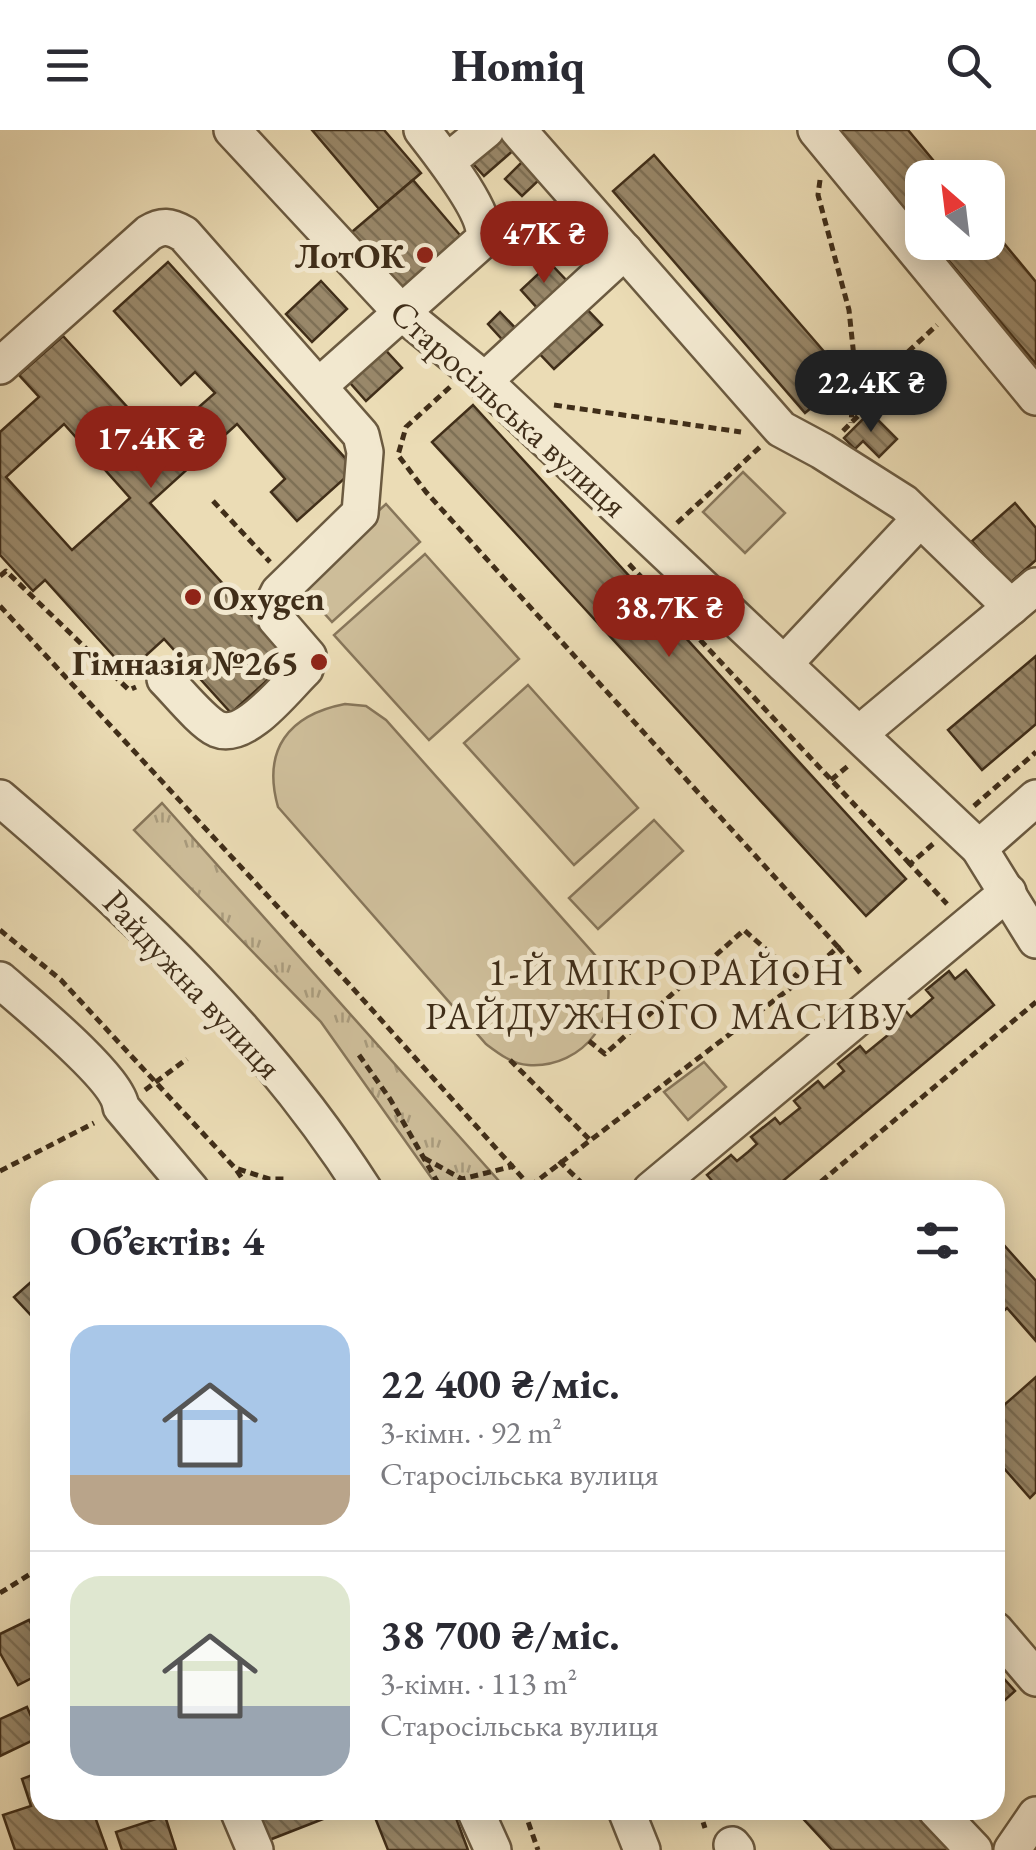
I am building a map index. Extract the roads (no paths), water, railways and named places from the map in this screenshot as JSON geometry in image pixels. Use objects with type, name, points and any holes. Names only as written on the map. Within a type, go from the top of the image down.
[{"type":"street","name":"Старосільська вулиця","points":[[232,130],[401,312],[477,375],[979,848],[1036,940]]},
{"type":"street","points":[[318,386],[484,239],[482,224],[447,162],[422,130]]},
{"type":"street","points":[[447,162],[486,130]]},
{"type":"street","points":[[518,130],[781,429],[822,450],[904,503],[1023,596],[859,734]]},
{"type":"street","points":[[820,135],[1036,397]]},
{"type":"street","points":[[0,366],[149,233],[159,227],[172,227],[184,234],[361,435],[365,452],[363,506],[274,599],[273,613],[304,650],[308,660],[305,669],[250,723],[233,730],[214,728],[165,679]]},
{"type":"street","points":[[477,375],[624,251]]},
{"type":"street","points":[[784,664],[920,519]]},
{"type":"street","name":"Райдужна вулиця","points":[[0,798],[105,887],[222,1006],[336,1145],[358,1180]]},
{"type":"street","points":[[979,848],[1036,798]]},
{"type":"street","points":[[663,1180],[1008,892]]},
{"type":"street","points":[[0,980],[46,1018],[107,1081],[120,1097],[121,1107],[183,1180]]},
{"type":"street","points":[[1005,1642],[1036,1678]]},
{"type":"street","points":[[1012,1850],[1036,1815]]},
{"type":"street","points":[[242,1820],[256,1850]]},
{"type":"street","points":[[480,1820],[493,1850]]},
{"type":"street","points":[[630,1820],[642,1850]]},
{"type":"street","points":[[946,1820],[974,1850]]},
{"type":"place","name":"ЛотОК","points":[[425,255]]},
{"type":"place","name":"Oxygen","points":[[193,597]]},
{"type":"place","name":"Гімназія №265","points":[[319,662]]},
{"type":"district","name":"1-Й МІКРОРАЙОН РАЙДУЖНОГО МАСИВУ","points":[[667,993]]}]
